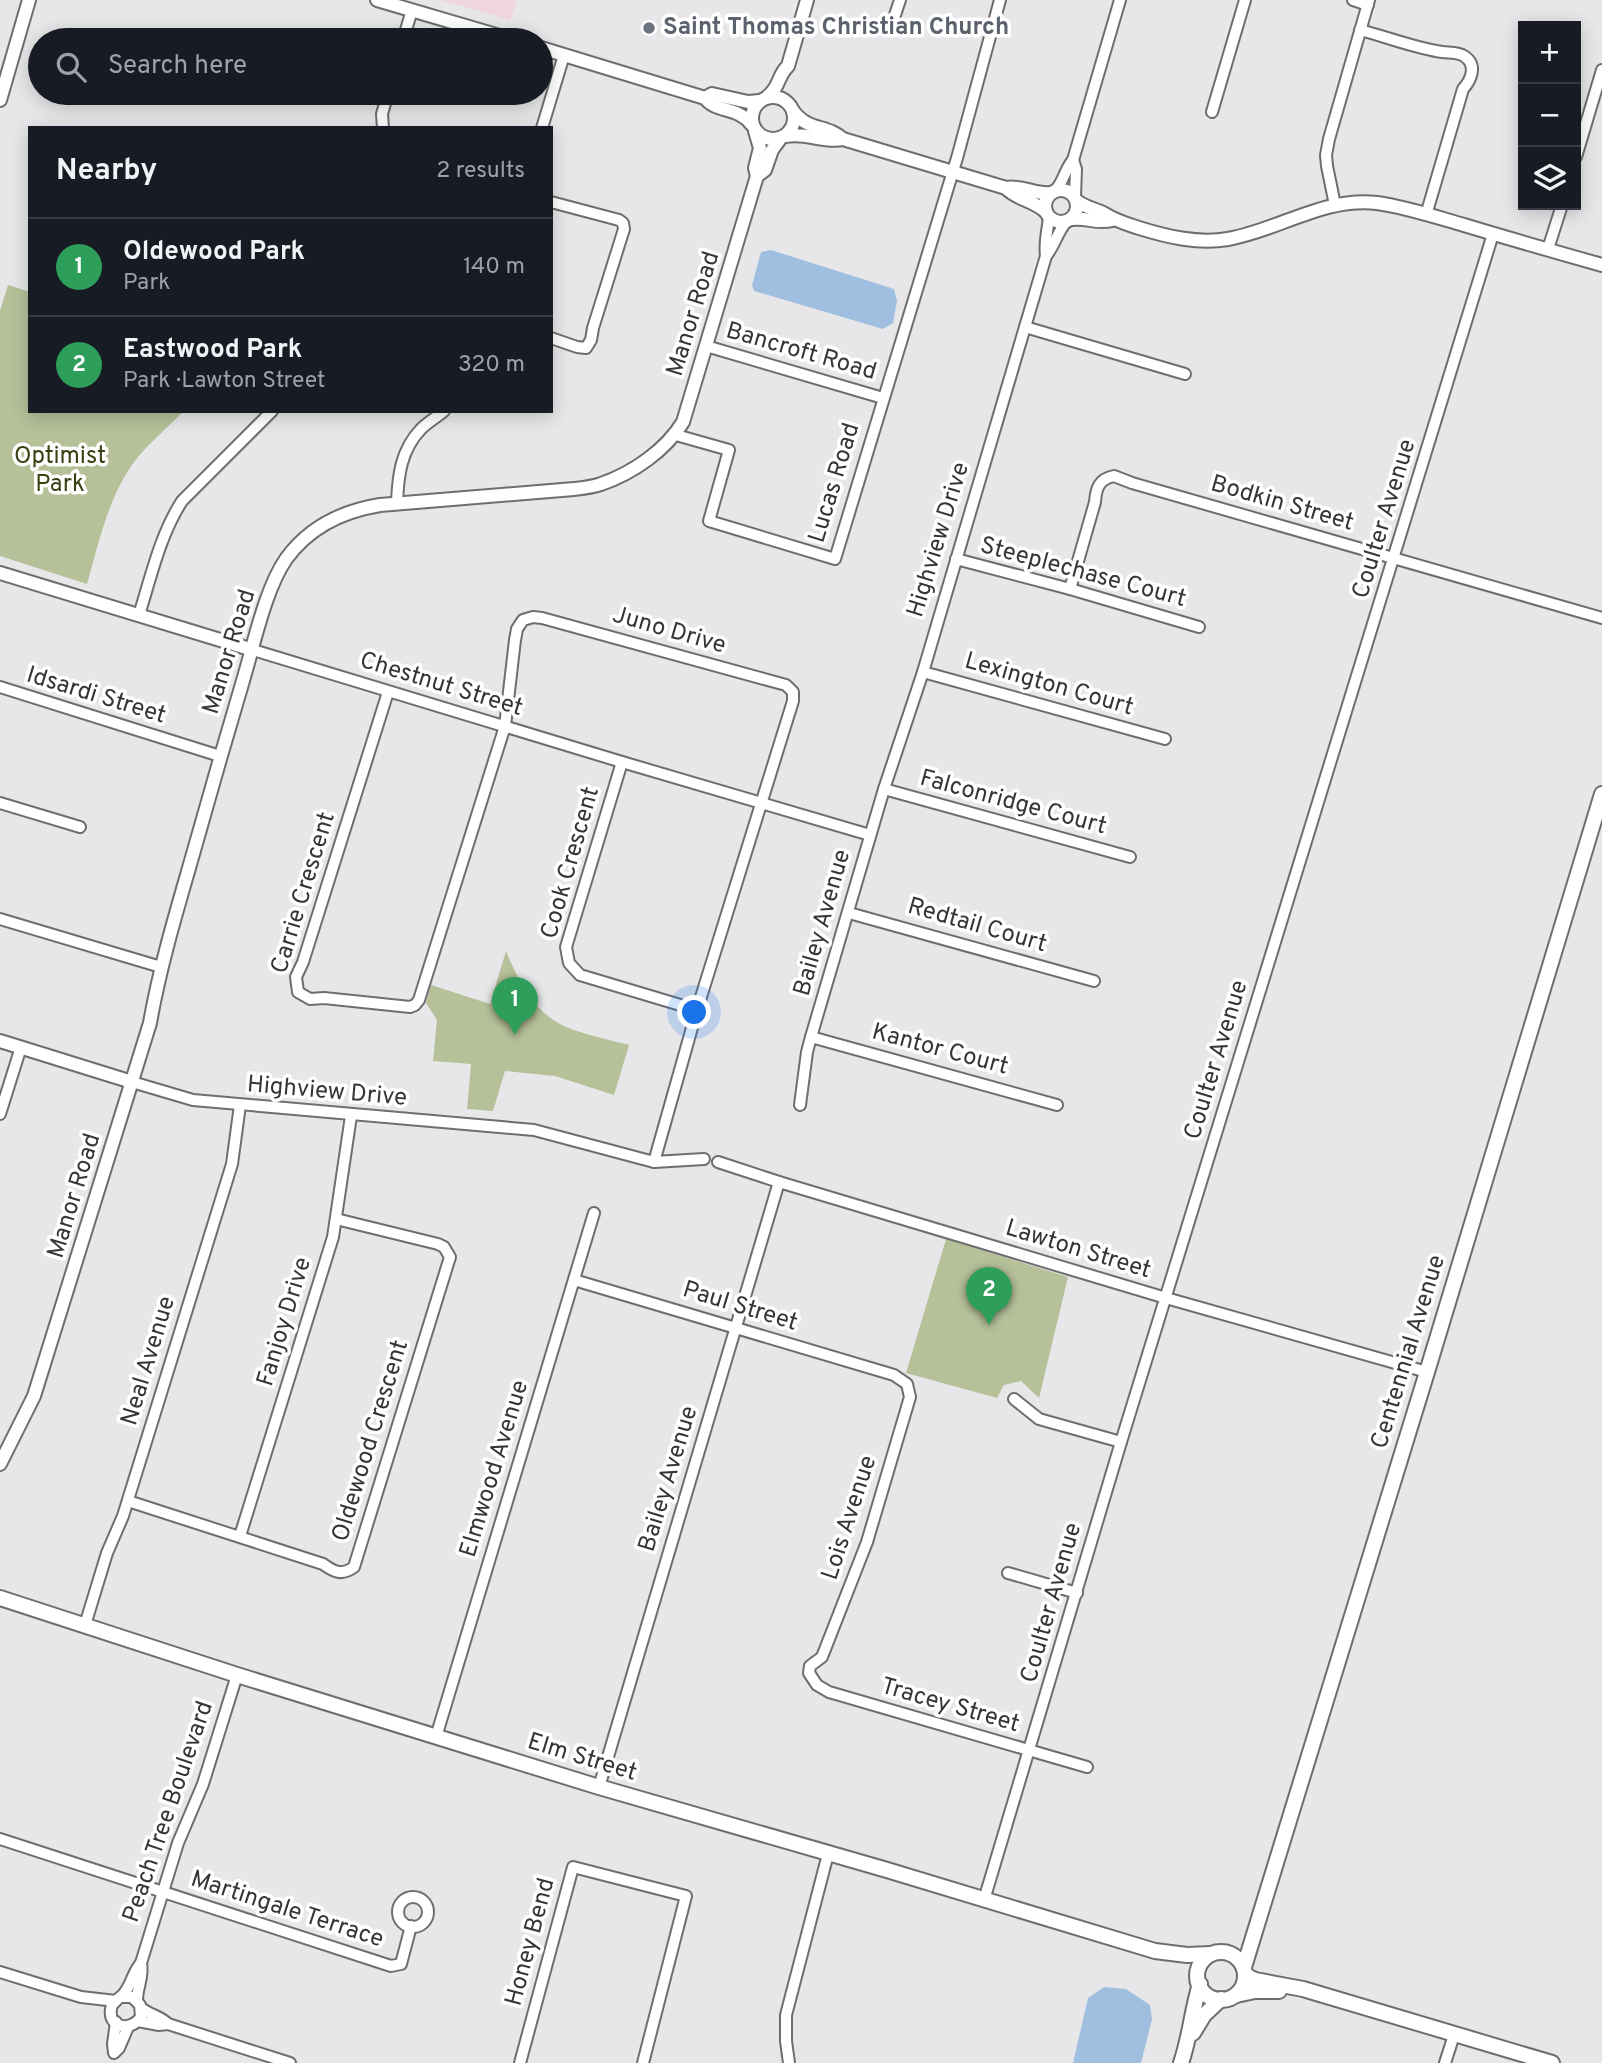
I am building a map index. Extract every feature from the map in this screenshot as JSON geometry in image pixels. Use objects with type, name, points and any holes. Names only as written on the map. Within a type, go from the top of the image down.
[{"type":"main road","name":"Centennial Avenue","points":[[1245,1971],[1602,794]]},
{"type":"main road","name":"Elm Street","points":[[0,1598],[237,1675],[599,1787],[1155,1951]]},
{"type":"main road","points":[[1155,1951],[1187,1955],[1227,1953],[1238,1946],[1258,1923]]},
{"type":"main road","points":[[1155,1951],[1186,1966],[1207,1994],[1228,1997],[1255,1991],[1329,1998]]},
{"type":"main road","points":[[1227,1953],[1240,1961],[1245,1971],[1255,1980],[1303,1989],[1552,2063]]},
{"type":"main road","points":[[1181,2063],[1188,2040],[1200,1965],[1212,1954]]},
{"type":"main road","points":[[1188,2040],[1204,2015],[1241,1989],[1245,1971]]},
{"type":"street","points":[[0,100],[29,0]]},
{"type":"street","points":[[377,0],[473,28]]},
{"type":"street","points":[[783,137],[794,125],[787,89],[790,72],[788,66],[807,0]]},
{"type":"street","points":[[894,18],[900,0]]},
{"type":"street","name":"Lucas Road","points":[[676,435],[729,450],[709,522],[835,559],[953,172],[1000,0]]},
{"type":"street","points":[[1047,214],[1045,202],[1063,180],[1073,160],[1120,0]]},
{"type":"street","points":[[1212,112],[1245,0]]},
{"type":"street","points":[[1335,205],[1326,155],[1368,2],[1353,0]]},
{"type":"street","points":[[407,28],[412,10]]},
{"type":"street","points":[[1360,30],[1465,56],[1470,62],[1471,80],[1463,89],[1426,215]]},
{"type":"street","points":[[553,52],[705,98],[710,104],[739,113],[766,139],[802,134],[834,141],[843,139]]},
{"type":"street","points":[[553,92],[564,55]]},
{"type":"street","points":[[757,176],[755,168],[760,148],[752,112],[778,86],[783,70],[788,66]]},
{"type":"street","points":[[1579,147],[1602,70]]},
{"type":"street","points":[[705,98],[712,94],[748,102],[778,97],[804,123],[836,133],[843,139],[1006,188],[1015,187],[1038,193],[1066,190],[1088,209],[1104,213],[1112,220],[1166,236],[1213,241],[1250,234],[1335,205],[1377,203],[1602,265]]},
{"type":"street","points":[[383,126],[385,105]]},
{"type":"street","points":[[543,126],[549,105]]},
{"type":"street","name":"Manor Road","points":[[0,1464],[34,1396],[150,1023],[161,967],[220,756],[270,592],[286,559],[297,546],[323,525],[350,511],[397,503],[598,485],[619,476],[655,453],[676,435],[683,422],[757,176],[765,170],[772,150],[783,137]]},
{"type":"street","points":[[1069,220],[1077,211],[1074,183],[1076,169],[1073,160]]},
{"type":"street","points":[[1006,188],[1012,195],[1040,206],[1057,222],[1085,218],[1101,223],[1112,220]]},
{"type":"street","points":[[553,203],[619,220],[624,229],[591,340],[586,348],[553,339]]},
{"type":"street","points":[[1548,249],[1560,210]]},
{"type":"street","name":"Highview Drive","points":[[1046,256],[1044,245],[1048,230],[1047,214]]},
{"type":"street","name":"Highview Drive","points":[[870,835],[922,672],[1046,256],[1061,228],[1069,220]]},
{"type":"street","name":"Coulter Avenue","points":[[984,1900],[1493,234]]},
{"type":"street","points":[[1025,327],[1185,374]]},
{"type":"street","name":"Bancroft Road","points":[[706,346],[883,398]]},
{"type":"street","points":[[139,615],[165,533],[182,501],[270,413]]},
{"type":"street","points":[[397,503],[399,473],[405,451],[422,427],[441,413]]},
{"type":"street","name":"Bodkin Street","points":[[1070,589],[1097,488],[1100,482],[1114,475],[1132,483],[1602,618]]},
{"type":"street","name":"Steeplechase Court","points":[[956,559],[1199,627]]},
{"type":"street","name":"Chestnut Street","points":[[0,573],[870,835]]},
{"type":"street","name":"Juno Drive","points":[[505,726],[517,629],[523,620],[533,617],[786,685],[793,692],[794,698],[761,803]]},
{"type":"street","name":"Lexington Court","points":[[922,672],[1165,739]]},
{"type":"street","name":"Idsardi Street","points":[[0,687],[220,756]]},
{"type":"street","name":"Carrie Crescent","points":[[388,692],[296,978],[298,992],[310,999],[410,1007],[419,1000],[505,726]]},
{"type":"street","name":"Cook Crescent","points":[[622,762],[566,947],[569,963],[580,975],[697,1010]]},
{"type":"street","name":"Falconridge Court","points":[[884,789],[1130,857]]},
{"type":"street","points":[[0,803],[79,827]]},
{"type":"street","points":[[654,1162],[697,1010],[761,803]]},
{"type":"street","name":"Bailey Avenue","points":[[800,1105],[807,1052],[870,835]]},
{"type":"street","name":"Redtail Court","points":[[849,913],[1094,981]]},
{"type":"street","points":[[0,919],[161,967]]},
{"type":"street","name":"Kantor Court","points":[[811,1037],[1057,1105]]},
{"type":"street","name":"Highview Drive","points":[[0,1041],[193,1100],[534,1130],[654,1162],[704,1159]]},
{"type":"street","points":[[0,1114],[21,1048]]},
{"type":"street","name":"Neal Avenue","points":[[85,1625],[107,1553],[128,1501],[232,1164],[240,1105]]},
{"type":"street","name":"Fanjoy Drive","points":[[240,1536],[329,1252],[351,1116]]},
{"type":"street","name":"Lawton Street","points":[[718,1162],[1166,1298],[1427,1371]]},
{"type":"street","name":"Bailey Avenue","points":[[599,1787],[779,1182]]},
{"type":"street","name":"Elmwood Avenue","points":[[436,1737],[594,1213]]},
{"type":"street","name":"Oldewood Crescent","points":[[128,1501],[323,1564],[337,1573],[354,1567],[450,1263],[449,1252],[439,1244],[336,1219]]},
{"type":"street","name":"Paul Street","points":[[574,1280],[894,1375]]},
{"type":"street","name":"Lois Avenue","points":[[809,1674],[810,1666],[822,1657],[867,1542],[910,1397],[907,1384],[894,1375]]},
{"type":"street","points":[[1014,1399],[1039,1419],[1122,1442]]},
{"type":"street","points":[[1008,1573],[1077,1592]]},
{"type":"street","name":"Tracey Street","points":[[809,1674],[817,1685],[829,1692],[1087,1767]]},
{"type":"street","name":"Peach Tree Boulevard","points":[[119,1999],[127,1990],[135,1970],[141,1963],[177,1843],[202,1784],[237,1675]]},
{"type":"street","points":[[0,1839],[163,1892]]},
{"type":"street","points":[[789,2063],[786,2015],[828,1854]]},
{"type":"street","name":"Honey Bend","points":[[520,2063],[573,1867],[686,1896],[643,2063]]},
{"type":"street","name":"Martingale Terrace","points":[[163,1892],[391,1966],[401,1964],[411,1926]]},
{"type":"street","name":"Peach Tree Boulevard","points":[[139,2004],[137,1993],[143,1973],[141,1963]]},
{"type":"street","points":[[0,1972],[81,1997],[132,1997],[147,2012],[161,2017],[168,2024]]},
{"type":"street","points":[[81,1997],[113,2017],[133,2024],[168,2024],[290,2063]]},
{"type":"street","points":[[114,2058],[113,2003],[119,1999]]},
{"type":"street","points":[[114,2058],[133,2024],[141,2017],[139,2004]]},
{"type":"street","points":[[1445,2063],[1454,2035]]},
{"type":"shaded area","points":[[441,0],[517,0],[510,20]]},
{"type":"green space","name":"Optimist Park","points":[[8,285],[28,291],[28,413],[182,413],[134,462],[117,490],[87,584],[0,556],[0,311]]},
{"type":"green space","points":[[506,951],[527,992],[550,1018],[575,1030],[629,1045],[614,1095],[555,1076],[505,1071],[493,1111],[467,1109],[471,1064],[433,1061],[437,1020],[426,1003],[431,985],[490,1004]]},
{"type":"green space","points":[[946,1239],[1068,1277],[1039,1398],[1021,1381],[1004,1385],[997,1398],[906,1373]]},
{"type":"water","points":[[771,250],[894,289],[897,301],[893,323],[883,329],[754,291],[752,285],[761,252]]},
{"type":"water","points":[[1104,1987],[1126,1989],[1150,2005],[1152,2019],[1141,2063],[1073,2063],[1088,1998]]},
{"type":"place","name":"Saint Thomas Christian Church","points":[[649,28]]},
{"type":"place","name":"Oldewood Park","points":[[515,1035]]},
{"type":"place","name":"Eastwood Park","points":[[989,1325]]}]
